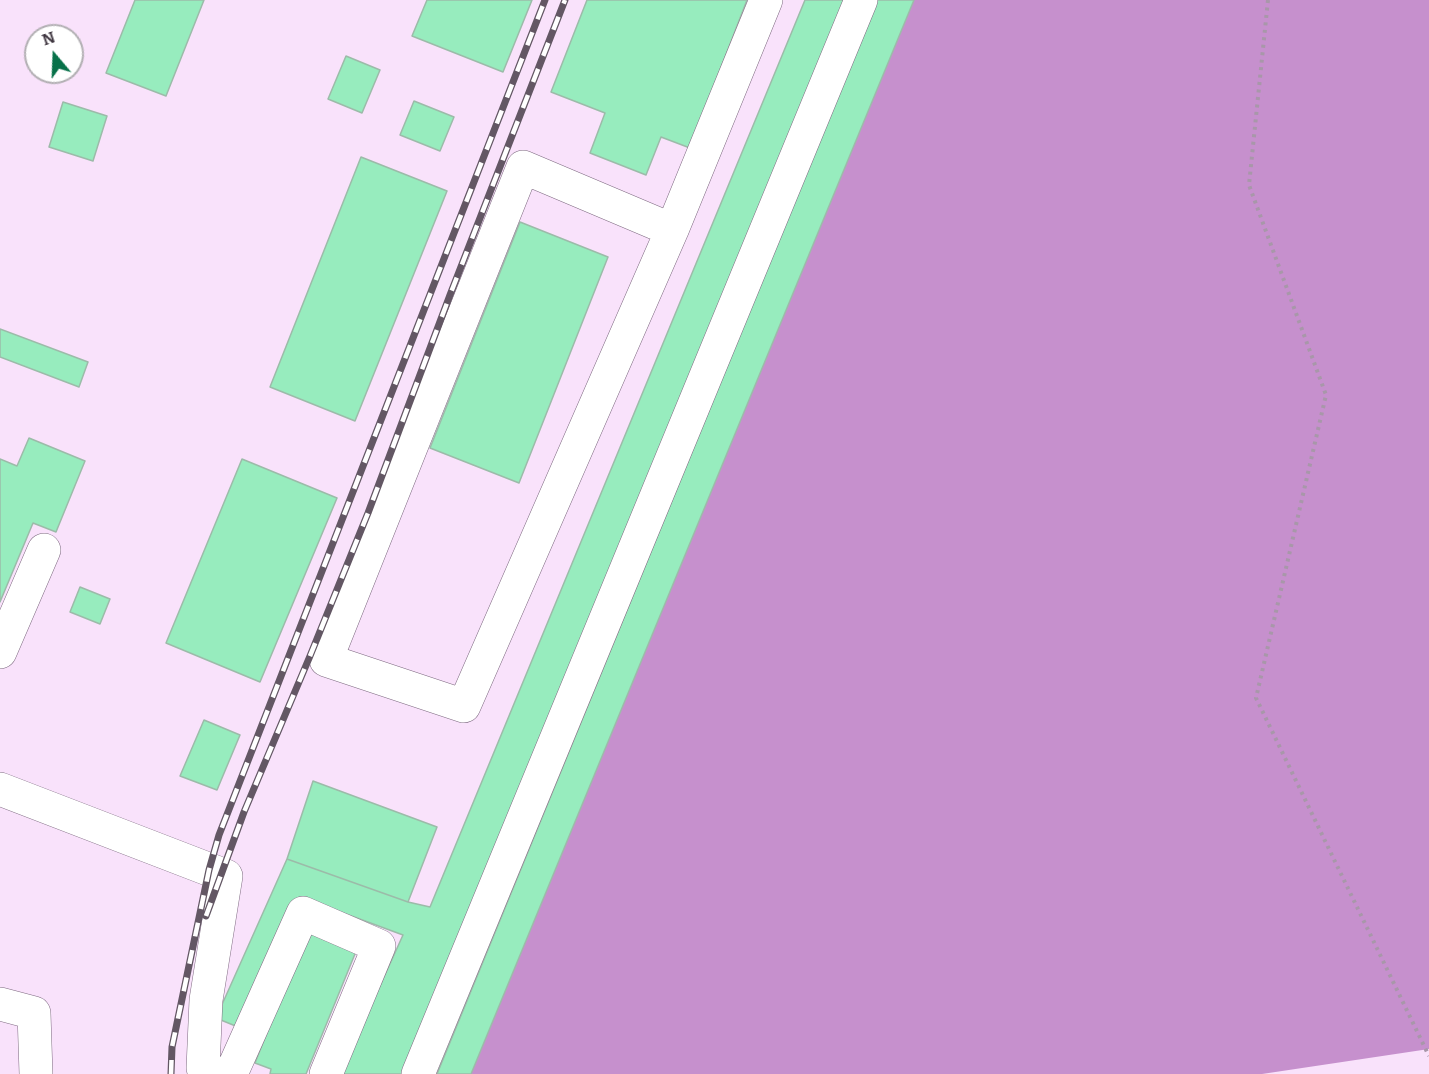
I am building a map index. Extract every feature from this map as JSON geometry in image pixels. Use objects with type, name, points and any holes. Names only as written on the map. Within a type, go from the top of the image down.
[{"type":"lane","points":[[672,230],[523,167],[326,660],[464,706],[672,230],[766,0]]},
{"type":"lane","points":[[418,1074],[861,0]]},
{"type":"lane","points":[[0,652],[44,550]]},
{"type":"lane","points":[[0,789],[226,876],[206,1000],[203,1068],[220,1074]]},
{"type":"lane","points":[[231,1074],[303,913],[379,946],[326,1074]]},
{"type":"lane","points":[[0,1004],[34,1013],[36,1074]]},
{"type":"path","points":[[1268,0],[1249,185],[1326,395],[1256,698],[1429,1056]]},
{"type":"shaded area","points":[[892,0],[1429,0],[1429,1049],[1262,1074],[455,1074]]},
{"type":"building","points":[[135,0],[204,0],[166,96],[106,73]]},
{"type":"building","points":[[427,0],[532,0],[503,72],[412,36]]},
{"type":"building","points":[[587,0],[747,0],[690,148],[661,137],[646,175],[590,153],[605,113],[551,92]]},
{"type":"building","points":[[805,0],[846,0],[402,1074],[340,1074],[403,935],[300,897],[238,1027],[216,1018],[287,859],[408,902],[430,907]]},
{"type":"building","points":[[877,0],[914,0],[471,1074],[437,1074]]},
{"type":"building","points":[[346,56],[380,70],[362,113],[328,99]]},
{"type":"building","points":[[414,101],[454,117],[440,151],[400,135]]},
{"type":"building","points":[[63,102],[107,116],[93,161],[49,147]]},
{"type":"building","points":[[361,157],[447,191],[355,421],[270,387]]},
{"type":"building","points":[[520,222],[608,257],[519,483],[430,448]]},
{"type":"building","points":[[0,329],[88,362],[79,387],[0,357]]},
{"type":"building","points":[[29,438],[85,461],[56,532],[33,523],[0,602],[0,459],[17,466]]},
{"type":"building","points":[[242,459],[337,498],[260,682],[166,643]]},
{"type":"building","points":[[80,587],[110,599],[100,624],[70,612]]},
{"type":"building","points":[[204,720],[240,735],[217,790],[180,776]]},
{"type":"building","points":[[313,781],[437,827],[408,902],[287,859]]},
{"type":"building","points":[[308,929],[357,949],[306,1074],[270,1074],[271,1069],[255,1063]]},
{"type":"railway","points":[[171,1074],[172,1047],[209,870],[219,835],[545,0]]},
{"type":"railway","points":[[206,916],[244,812],[368,513],[565,0]]}]
